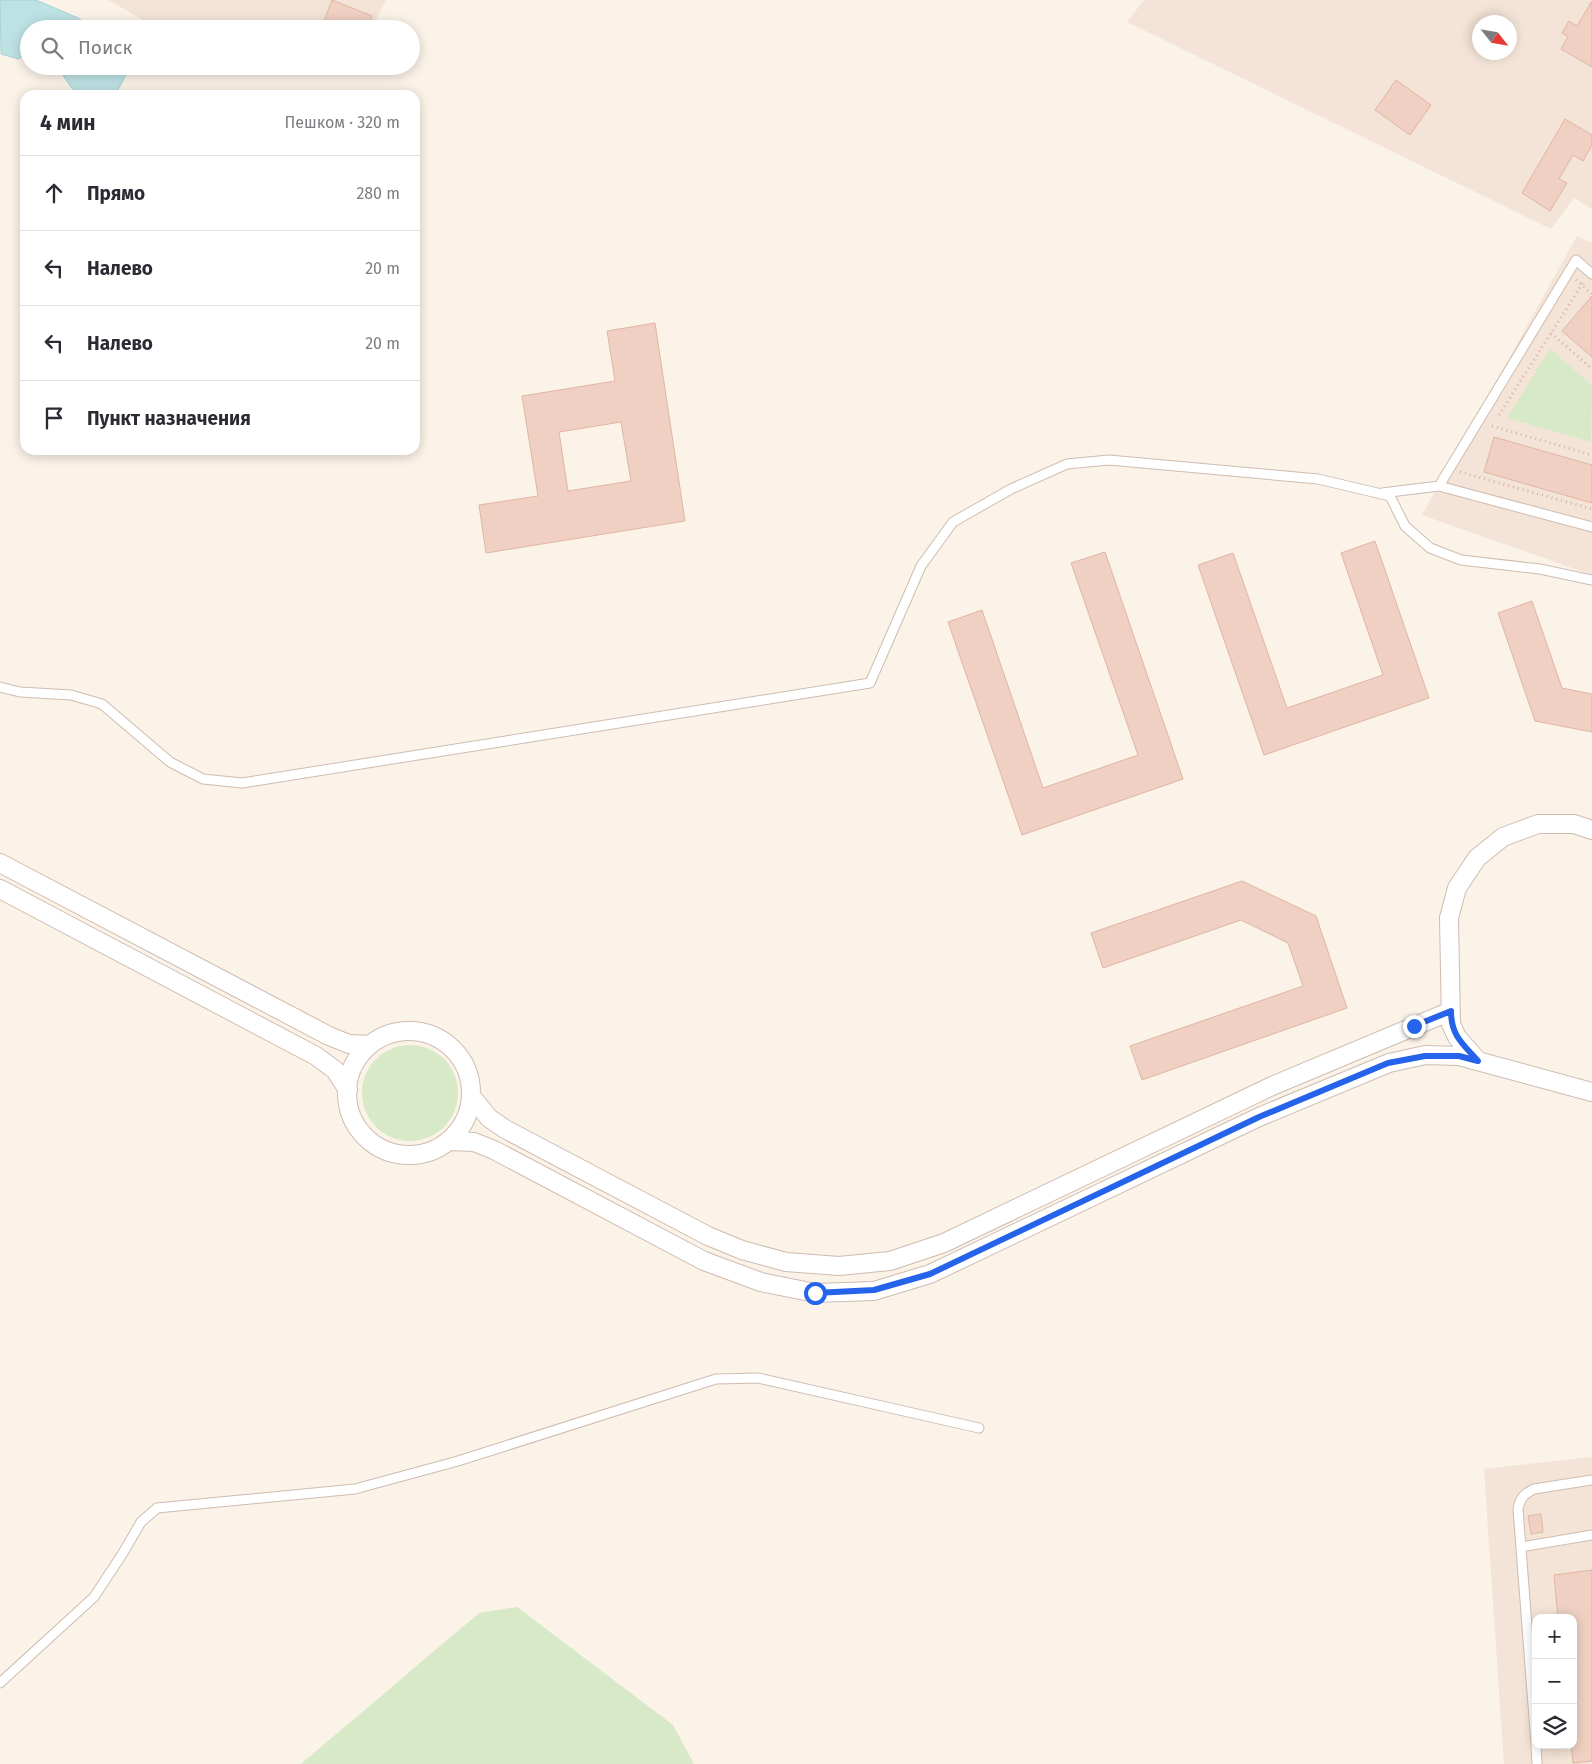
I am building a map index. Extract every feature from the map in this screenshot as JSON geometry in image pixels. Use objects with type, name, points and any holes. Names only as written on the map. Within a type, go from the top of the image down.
[{"type":"street","points":[[1478,1061],[1457,1037],[1451,1024],[1449,918],[1457,888],[1477,858],[1503,837],[1538,824],[1574,824],[1592,830]]},
{"type":"street","points":[[0,863],[329,1036],[349,1044],[370,1045]]},
{"type":"street","points":[[0,889],[316,1056],[335,1070],[348,1090]]},
{"type":"street","points":[[471,1096],[489,1118],[505,1129],[708,1236],[742,1250],[786,1262],[839,1266],[890,1261],[944,1242],[1272,1086],[1451,1011]]},
{"type":"street","points":[[406,1031],[431,1035],[453,1049],[461,1059],[470,1083],[471,1096],[465,1121],[449,1141],[426,1153],[413,1155],[388,1151],[366,1137],[355,1121],[348,1103],[348,1090],[349,1077],[354,1065],[370,1045],[393,1033],[406,1031]]},
{"type":"street","points":[[449,1141],[474,1142],[494,1150],[704,1262],[761,1282],[815,1293],[874,1290],[930,1274],[1259,1117],[1388,1063],[1425,1056],[1459,1056],[1584,1090],[1592,1075]]},
{"type":"lane","points":[[1439,486],[1576,260],[1591,273]]},
{"type":"lane","points":[[0,687],[20,692],[71,695],[102,704],[170,762],[202,780],[242,783],[870,683],[921,566],[953,522],[1011,489],[1067,464],[1109,460],[1318,479],[1390,496],[1404,526],[1430,548],[1461,560],[1540,569],[1592,580]]},
{"type":"lane","points":[[1377,493],[1439,486],[1592,527]]},
{"type":"lane","points":[[0,1683],[94,1597],[141,1522],[157,1508],[355,1489],[458,1462],[716,1379],[758,1378],[979,1428]]},
{"type":"lane","points":[[1533,1704],[1518,1509],[1520,1500],[1526,1493],[1534,1489],[1592,1480]]},
{"type":"lane","points":[[1521,1547],[1592,1535]]},
{"type":"lane","points":[[1536,1749],[1537,1764]]},
{"type":"path","points":[[1568,273],[1592,294]]},
{"type":"path","points":[[1497,417],[1591,273]]},
{"type":"path","points":[[1551,333],[1592,369]]},
{"type":"path","points":[[1487,433],[1492,426],[1592,455]]},
{"type":"path","points":[[1462,472],[1467,464]]},
{"type":"path","points":[[1450,469],[1592,509]]},
{"type":"shaded area","points":[[108,0],[386,0],[376,20],[143,20]]},
{"type":"shaded area","points":[[1144,0],[1592,0],[1592,209],[1574,198],[1551,229],[1127,22]]},
{"type":"shaded area","points":[[1577,236],[1592,243],[1592,575],[1422,515]]},
{"type":"shaded area","points":[[1592,1457],[1592,1764],[1504,1764],[1484,1469]]},
{"type":"green space","points":[[1550,349],[1592,385],[1591,442],[1507,418]]},
{"type":"green space","points":[[401,1045],[419,1045],[437,1053],[450,1066],[458,1084],[455,1112],[437,1133],[419,1141],[401,1141],[383,1133],[370,1120],[362,1102],[362,1084],[370,1066],[383,1053]]},
{"type":"green space","points":[[517,1607],[673,1725],[694,1764],[301,1764],[479,1613]]},
{"type":"water","points":[[0,0],[36,0],[81,20],[20,20],[20,58],[1,54]]},
{"type":"water","points":[[63,75],[126,75],[118,90],[73,90]]},
{"type":"building","points":[[332,0],[372,16],[370,20],[324,20]]},
{"type":"building","points":[[1592,1],[1592,67],[1561,49],[1568,37],[1562,33],[1569,21],[1577,26]]},
{"type":"building","points":[[1396,80],[1431,105],[1410,135],[1375,110]]},
{"type":"building","points":[[1565,119],[1592,135],[1592,145],[1583,161],[1573,155],[1559,179],[1567,183],[1550,211],[1522,193]]},
{"type":"building","points":[[1592,296],[1592,357],[1562,331]]},
{"type":"building","points":[[655,323],[685,521],[486,553],[479,505],[538,496],[522,396],[615,381],[607,331]],"holes":[[[621,422],[631,481],[568,491],[559,432]]]},
{"type":"building","points":[[1494,437],[1592,465],[1592,503],[1484,472]]},
{"type":"building","points":[[1375,541],[1429,698],[1264,755],[1198,565],[1233,553],[1287,708],[1383,675],[1341,553]]},
{"type":"building","points":[[1105,552],[1183,779],[1022,835],[948,622],[982,610],[1043,788],[1138,755],[1071,563]]},
{"type":"building","points":[[1532,601],[1562,688],[1592,694],[1592,732],[1535,721],[1498,613]]},
{"type":"building","points":[[1242,881],[1316,916],[1347,1008],[1142,1080],[1130,1046],[1303,986],[1288,943],[1241,920],[1103,968],[1091,933]]},
{"type":"building","points":[[1541,1514],[1543,1532],[1531,1534],[1528,1516]]},
{"type":"building","points":[[1592,1570],[1592,1761],[1573,1763],[1571,1749],[1577,1749],[1577,1614],[1558,1614],[1554,1575]]},
{"type":"route","points":[[815,1293],[874,1290],[930,1274],[1259,1117],[1388,1063],[1425,1056],[1459,1056],[1478,1061],[1457,1037],[1451,1024],[1451,1011],[1414,1026]]}]
